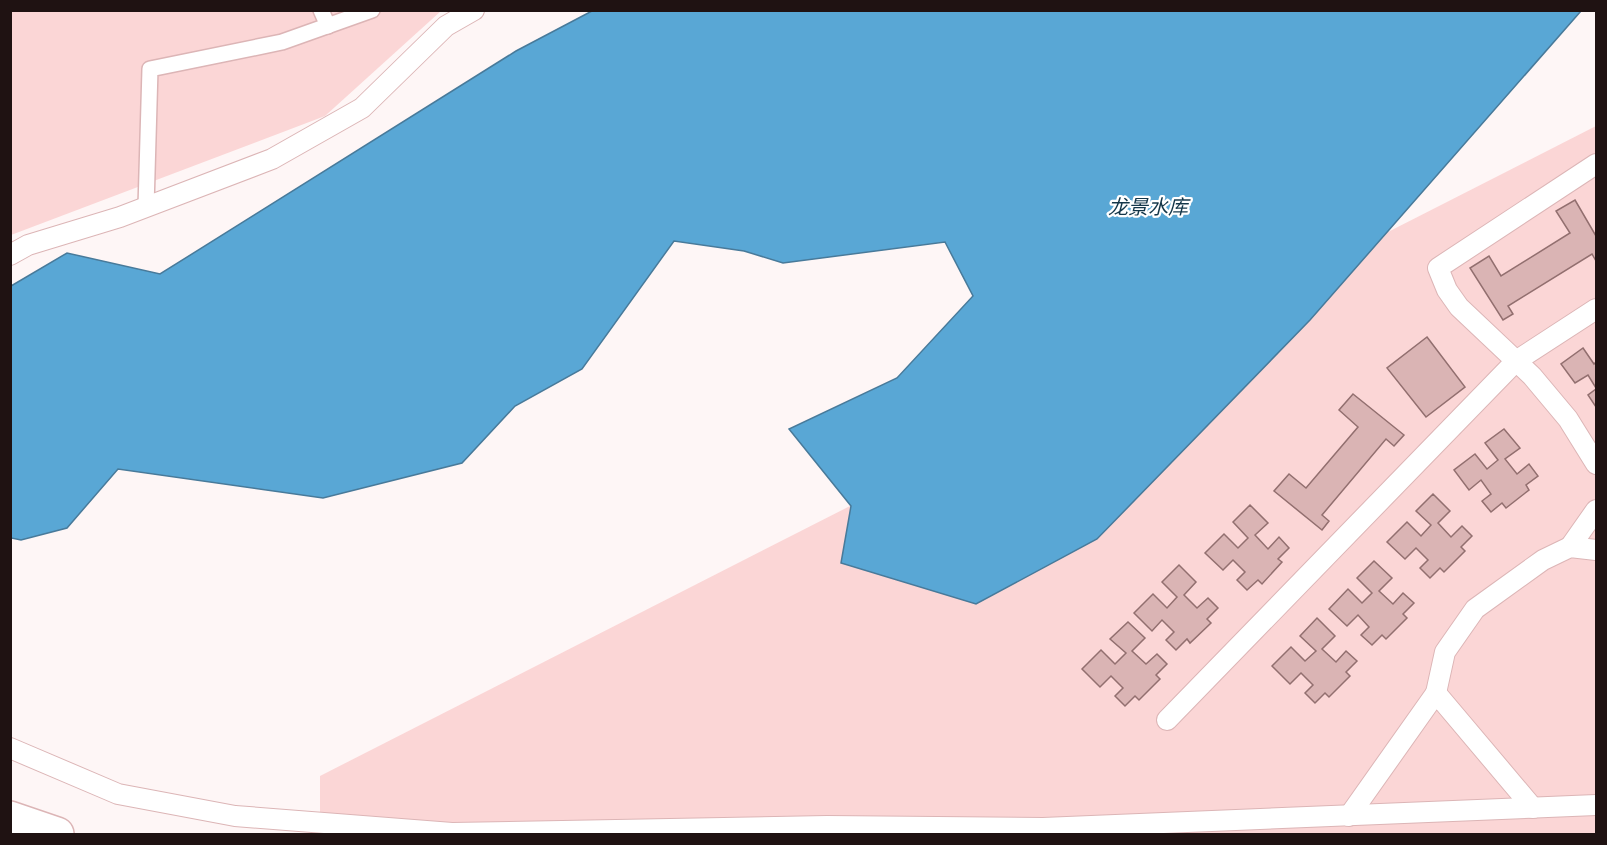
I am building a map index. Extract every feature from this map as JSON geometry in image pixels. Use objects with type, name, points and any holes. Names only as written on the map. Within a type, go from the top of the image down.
[{"type":"highway","points":[[10,818],[57,834]]},
{"type":"street","points":[[321,10],[328,26]]},
{"type":"street","points":[[146,207],[150,69],[282,42],[372,10]]},
{"type":"street","points":[[10,255],[28,245],[120,217],[272,159],[362,108],[446,26],[464,13]]},
{"type":"street","points":[[1594,452],[1533,376],[1459,307],[1447,290],[1438,268],[1596,164]]},
{"type":"street","points":[[1167,720],[1516,361],[1596,309]]},
{"type":"street","points":[[1349,816],[1436,693],[1445,652],[1475,609],[1543,560],[1570,547],[1596,510]]},
{"type":"street","points":[[1570,547],[1596,550]]},
{"type":"street","points":[[1436,693],[1533,808]]},
{"type":"street","points":[[10,748],[118,794],[235,816],[452,833],[827,826],[1043,828],[1596,805]]},
{"type":"shaded area","points":[[12,11],[441,11],[325,116],[11,235],[10,15]]},
{"type":"shaded area","points":[[1596,126],[1596,834],[320,834],[320,776]]},
{"type":"water","name":"龙景水库","points":[[592,11],[1581,11],[1310,320],[1097,539],[976,604],[841,563],[851,506],[789,429],[897,378],[973,296],[945,242],[783,263],[744,251],[674,241],[582,369],[515,406],[462,463],[323,498],[118,469],[67,528],[21,540],[11,538],[11,286],[67,253],[160,274],[516,51]]},
{"type":"building","points":[[1575,200],[1596,236],[1596,261],[1592,254],[1508,306],[1513,314],[1503,320],[1470,268],[1489,256],[1501,276],[1570,233],[1556,211]]},
{"type":"building","points":[[1427,337],[1465,387],[1426,417],[1387,368]]},
{"type":"building","points":[[1583,348],[1594,364],[1596,362],[1596,388],[1588,375],[1575,383],[1561,364]]},
{"type":"building","points":[[1596,389],[1596,407],[1588,395]]},
{"type":"building","points":[[1353,394],[1404,435],[1394,446],[1386,439],[1322,515],[1329,521],[1322,530],[1274,491],[1289,474],[1306,488],[1358,427],[1339,410]]},
{"type":"building","points":[[1504,429],[1520,448],[1505,459],[1517,474],[1529,464],[1538,476],[1526,485],[1529,490],[1506,508],[1502,503],[1491,512],[1482,501],[1491,494],[1481,480],[1469,490],[1454,470],[1475,454],[1487,469],[1498,460],[1485,443]]},
{"type":"building","points":[[1433,494],[1450,511],[1438,523],[1451,537],[1462,526],[1472,536],[1461,547],[1465,551],[1444,572],[1440,568],[1430,578],[1420,568],[1428,560],[1416,548],[1405,559],[1387,542],[1407,522],[1421,536],[1431,525],[1416,511]]},
{"type":"building","points":[[1250,505],[1268,523],[1255,535],[1268,549],[1279,537],[1289,548],[1278,559],[1282,562],[1262,584],[1258,580],[1247,590],[1237,580],[1245,572],[1233,560],[1223,570],[1205,553],[1224,534],[1238,548],[1248,538],[1233,522]]},
{"type":"building","points":[[1374,561],[1392,578],[1379,591],[1393,604],[1403,593],[1414,603],[1403,614],[1407,618],[1386,639],[1382,635],[1372,645],[1361,635],[1369,627],[1358,615],[1347,626],[1329,609],[1348,589],[1362,603],[1372,593],[1357,578]]},
{"type":"building","points":[[1179,565],[1196,582],[1184,595],[1197,608],[1208,598],[1218,608],[1207,619],[1211,623],[1190,643],[1187,639],[1176,650],[1166,640],[1174,632],[1162,620],[1152,631],[1134,613],[1153,594],[1167,608],[1177,597],[1162,582]]},
{"type":"building","points":[[1317,618],[1335,636],[1322,649],[1336,662],[1346,651],[1357,661],[1346,672],[1350,676],[1329,697],[1325,693],[1315,703],[1305,693],[1313,685],[1301,673],[1290,684],[1272,666],[1291,647],[1305,661],[1316,651],[1300,636]]},
{"type":"building","points":[[1128,622],[1145,638],[1132,651],[1146,664],[1157,654],[1167,664],[1156,675],[1160,679],[1139,700],[1135,696],[1125,706],[1115,696],[1123,688],[1111,676],[1100,687],[1082,669],[1101,650],[1115,664],[1126,653],[1110,639]]}]
